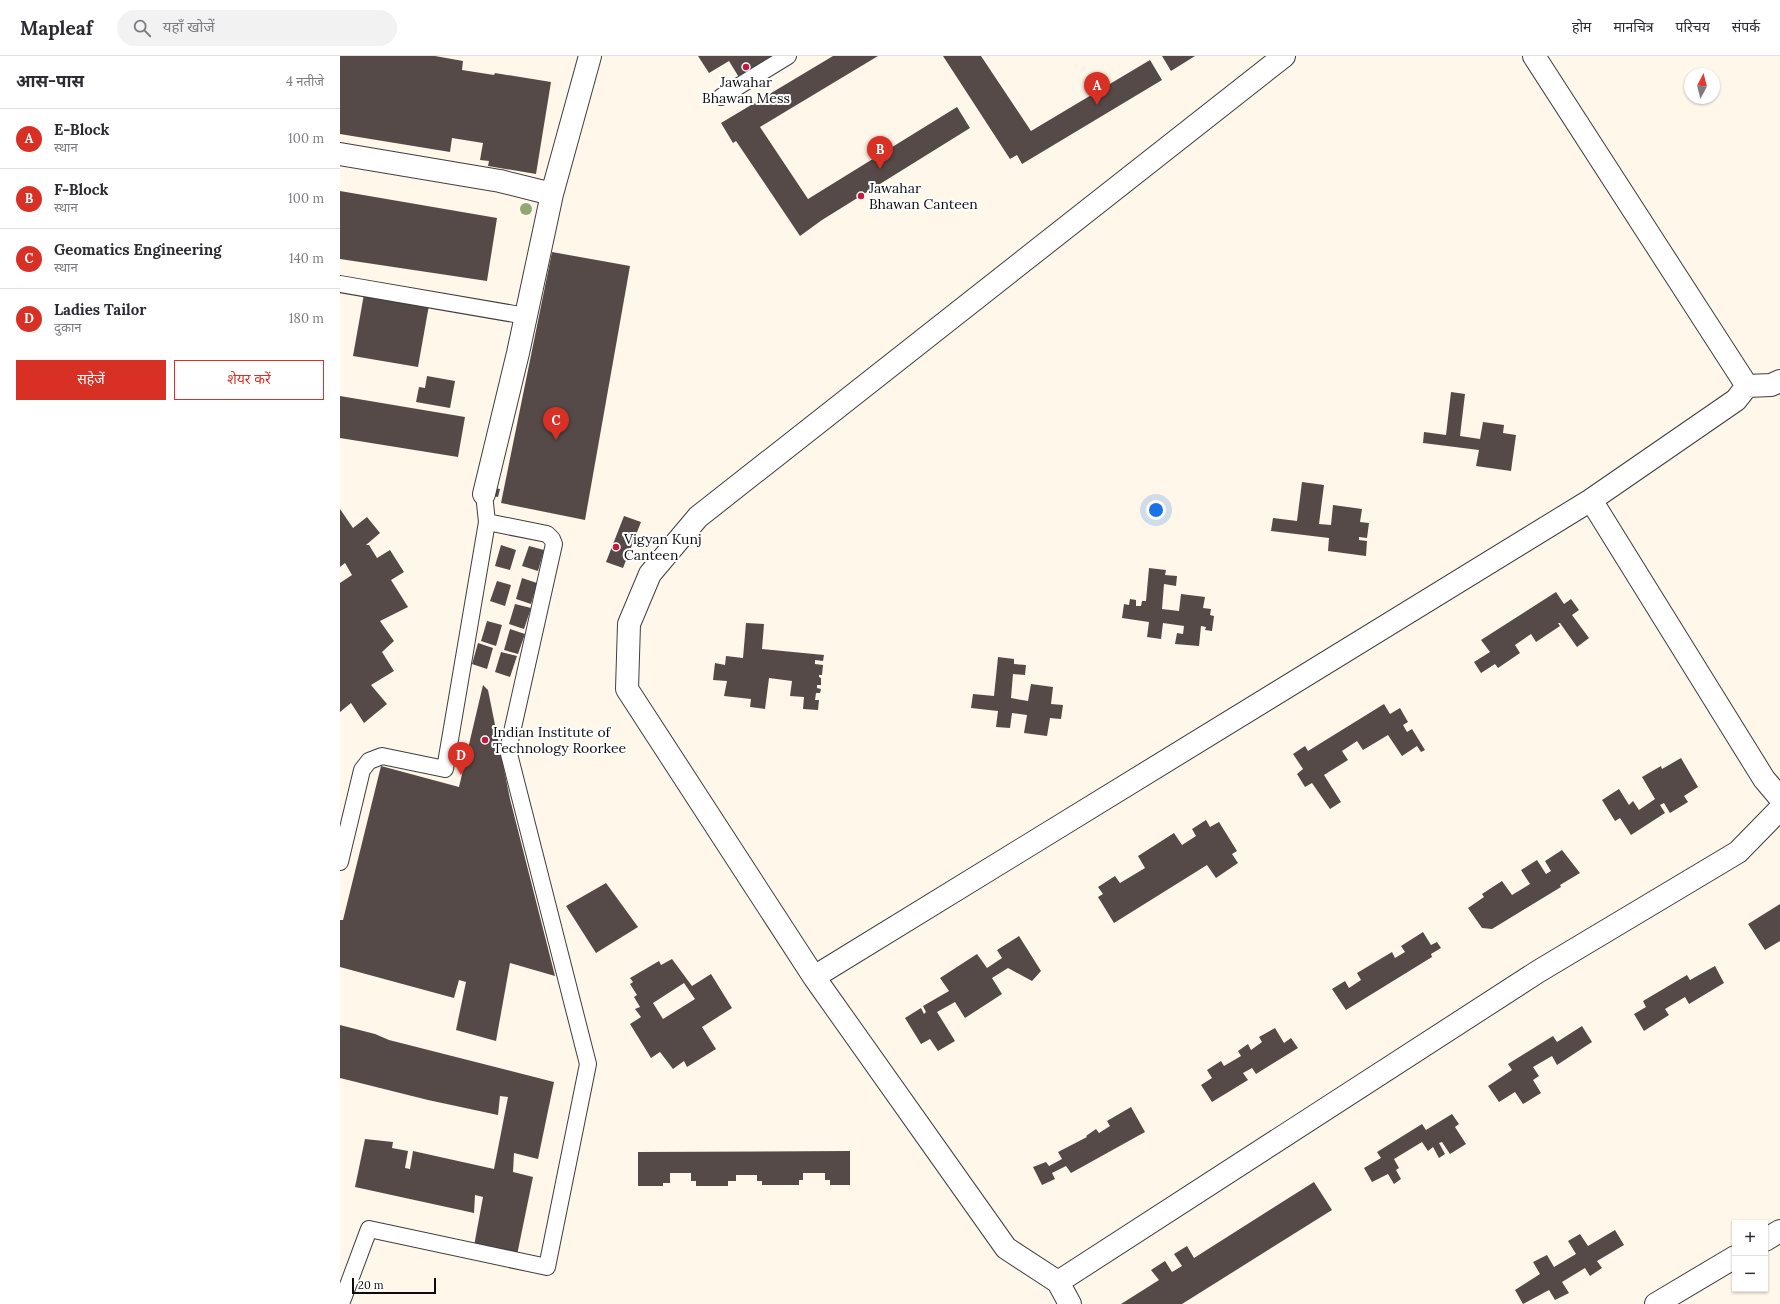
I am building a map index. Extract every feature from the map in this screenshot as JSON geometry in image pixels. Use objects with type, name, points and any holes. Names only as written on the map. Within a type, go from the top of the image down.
[{"type":"street","points":[[484,494],[526,316],[552,194],[590,56]]},
{"type":"street","points":[[1070,1304],[1058,1282],[1006,1248],[814,977],[627,689],[629,624],[650,574],[698,517],[1284,56]]},
{"type":"street","points":[[1534,56],[1747,386]]},
{"type":"street","points":[[340,154],[500,181],[552,194]]},
{"type":"street","points":[[814,977],[1591,500],[1736,400],[1747,386],[1771,385],[1780,381]]},
{"type":"street","points":[[1591,500],[1764,779],[1780,798]]},
{"type":"street","points":[[1058,1282],[1540,972],[1738,852],[1780,809]]},
{"type":"street","points":[[1768,1238],[1780,1231]]},
{"type":"street","points":[[1656,1304],[1732,1259]]},
{"type":"lane","points":[[721,97],[788,56]]},
{"type":"lane","points":[[340,284],[526,316]]},
{"type":"lane","points":[[340,862],[362,770],[369,761],[382,756],[445,769],[487,522],[484,494]]},
{"type":"lane","points":[[341,1304],[369,1229],[547,1267],[588,1064],[508,750],[554,544],[552,539],[547,534],[487,522]]},
{"type":"building","points":[[340,56],[435,56],[463,61],[462,70],[494,75],[495,73],[551,82],[536,174],[488,166],[489,161],[480,160],[483,143],[452,138],[450,152],[340,134]]},
{"type":"building","name":"Jawahar Bhawan Mess","points":[[698,56],[777,56],[740,79],[729,61],[709,73]]},
{"type":"building","points":[[833,56],[878,56],[760,127],[808,199],[957,107],[970,128],[822,220],[800,236],[736,141],[733,143],[721,123]]},
{"type":"building","points":[[943,56],[981,56],[1031,131],[1150,60],[1162,80],[1022,164],[1017,155],[1010,159]]},
{"type":"building","points":[[1162,56],[1195,56],[1171,71]]},
{"type":"building","points":[[340,191],[497,218],[487,281],[340,259]]},
{"type":"building","points":[[552,252],[630,266],[585,520],[501,503]]},
{"type":"building","points":[[364,294],[429,305],[418,367],[353,356]]},
{"type":"building","points":[[427,376],[455,381],[450,408],[416,402],[419,387],[425,388]]},
{"type":"building","points":[[1451,392],[1465,394],[1460,436],[1480,439],[1483,422],[1504,425],[1503,433],[1516,435],[1511,471],[1476,466],[1479,450],[1423,443],[1424,432],[1446,435]]},
{"type":"building","points":[[340,396],[465,417],[458,457],[340,438]]},
{"type":"building","points":[[1302,482],[1324,485],[1319,524],[1331,525],[1333,505],[1362,509],[1360,522],[1369,523],[1367,538],[1359,537],[1359,540],[1367,541],[1366,556],[1328,551],[1329,538],[1271,531],[1273,518],[1297,521]]},
{"type":"building","points":[[494,488],[500,489],[498,497],[492,496]]},
{"type":"building","points":[[340,509],[353,528],[367,517],[380,533],[366,545],[369,545],[377,558],[390,550],[404,572],[391,580],[408,607],[380,621],[394,641],[382,652],[394,671],[371,685],[387,704],[364,723],[351,703],[340,712],[340,583],[352,575],[345,563],[340,567]]},
{"type":"building","points":[[624,516],[641,522],[623,568],[606,562]]},
{"type":"building","points":[[501,545],[516,550],[510,570],[495,566]]},
{"type":"building","points":[[529,546],[544,550],[538,571],[522,566]]},
{"type":"building","points":[[1149,568],[1166,570],[1165,575],[1177,576],[1176,586],[1164,584],[1162,609],[1179,611],[1181,594],[1205,597],[1203,608],[1211,609],[1210,615],[1214,616],[1212,631],[1205,630],[1206,627],[1201,626],[1199,646],[1175,644],[1177,633],[1183,634],[1184,626],[1163,623],[1161,639],[1147,637],[1149,622],[1122,618],[1124,604],[1129,605],[1130,599],[1136,600],[1136,606],[1141,606],[1142,601],[1146,601]]},
{"type":"building","points":[[522,578],[537,583],[531,604],[516,599]]},
{"type":"building","points":[[497,581],[511,585],[505,606],[490,601]]},
{"type":"building","points":[[1556,592],[1564,604],[1571,599],[1579,610],[1572,615],[1589,638],[1577,647],[1560,623],[1558,623],[1560,626],[1536,642],[1531,634],[1515,645],[1520,653],[1498,668],[1495,664],[1481,673],[1474,662],[1490,652],[1481,640]]},
{"type":"building","points":[[515,604],[531,608],[524,629],[509,624]]},
{"type":"building","points":[[487,621],[502,625],[496,646],[481,641]]},
{"type":"building","points":[[746,623],[764,624],[762,649],[824,655],[823,661],[815,660],[815,664],[823,665],[822,675],[819,675],[821,678],[821,685],[817,685],[817,688],[821,689],[820,693],[816,693],[815,700],[819,700],[818,710],[803,709],[804,697],[790,696],[792,681],[769,678],[765,709],[750,707],[751,699],[724,696],[727,681],[713,680],[715,663],[725,665],[726,656],[743,658]]},
{"type":"building","points":[[510,629],[525,634],[518,654],[504,650]]},
{"type":"building","points":[[478,643],[493,648],[487,669],[472,664]]},
{"type":"building","points":[[501,652],[517,656],[510,677],[495,672]]},
{"type":"building","points":[[998,657],[1014,659],[1014,664],[1026,665],[1025,675],[1013,674],[1011,698],[1028,701],[1031,684],[1053,687],[1051,704],[1063,705],[1061,719],[1050,718],[1047,736],[1024,733],[1027,715],[1012,713],[1010,728],[996,727],[998,711],[971,708],[973,694],[994,696]]},
{"type":"building","points":[[483,685],[488,690],[510,799],[555,976],[510,963],[496,1041],[456,1030],[466,982],[459,980],[454,998],[340,967],[340,920],[343,920],[381,766],[459,787]]},
{"type":"building","points":[[1384,704],[1390,714],[1400,708],[1408,722],[1403,725],[1407,732],[1412,729],[1425,750],[1421,752],[1417,746],[1402,756],[1388,735],[1363,750],[1357,741],[1342,751],[1348,760],[1324,775],[1341,802],[1330,809],[1312,783],[1305,787],[1297,774],[1303,769],[1293,754],[1305,746],[1308,751]]},
{"type":"building","points":[[1681,758],[1698,787],[1684,796],[1688,802],[1670,813],[1664,803],[1660,805],[1665,813],[1631,835],[1620,818],[1615,821],[1602,800],[1619,789],[1629,805],[1633,801],[1639,810],[1655,799],[1642,777],[1661,766],[1662,769]]},
{"type":"building","points":[[1206,820],[1210,827],[1219,822],[1237,851],[1232,854],[1238,863],[1216,878],[1207,865],[1114,923],[1098,897],[1103,894],[1098,887],[1115,876],[1120,883],[1145,868],[1138,856],[1174,833],[1182,845],[1196,836],[1192,829]]},
{"type":"building","points":[[1562,850],[1580,873],[1560,885],[1561,887],[1492,929],[1482,928],[1468,908],[1484,897],[1482,894],[1502,881],[1512,895],[1530,884],[1521,870],[1537,860],[1546,874],[1551,871],[1545,861]]},
{"type":"building","points":[[606,883],[638,927],[596,953],[566,906]]},
{"type":"building","points":[[1780,904],[1780,941],[1765,950],[1748,924]]},
{"type":"building","points":[[1423,932],[1431,945],[1437,942],[1441,948],[1431,954],[1432,957],[1346,1010],[1332,989],[1345,981],[1349,988],[1361,980],[1357,973],[1392,952],[1395,958],[1405,952],[1401,946]]},
{"type":"building","points":[[1019,936],[1041,971],[1032,981],[1008,968],[992,978],[1002,994],[965,1018],[955,1002],[937,1012],[955,1041],[938,1051],[930,1039],[921,1044],[905,1018],[921,1008],[924,1014],[926,1012],[923,1006],[949,991],[940,978],[977,954],[987,968],[1002,958],[997,950]]},
{"type":"building","points":[[672,959],[692,986],[711,974],[732,1008],[702,1027],[716,1049],[687,1067],[684,1061],[673,1069],[660,1052],[651,1058],[630,1024],[641,1017],[635,1009],[640,1007],[634,997],[637,995],[630,984],[633,982],[630,978],[659,961],[661,965]],"holes":[[[684,983],[695,999],[663,1019],[653,1003]]]},
{"type":"building","points":[[1715,966],[1724,983],[1689,1004],[1685,997],[1665,1009],[1669,1015],[1644,1031],[1634,1014],[1646,1007],[1643,1001],[1687,975],[1690,980]]},
{"type":"building","points":[[340,1025],[375,1034],[389,1040],[554,1082],[538,1159],[514,1153],[513,1172],[533,1177],[517,1255],[474,1246],[483,1197],[475,1195],[474,1213],[355,1187],[365,1139],[393,1142],[392,1148],[408,1151],[405,1168],[410,1169],[413,1151],[494,1169],[508,1097],[500,1096],[498,1115],[428,1100],[340,1078]]},
{"type":"building","points":[[1582,1026],[1592,1042],[1557,1065],[1552,1056],[1533,1067],[1539,1076],[1533,1080],[1541,1093],[1523,1104],[1515,1092],[1499,1102],[1488,1086],[1512,1070],[1508,1064],[1553,1036],[1557,1042]]},
{"type":"building","points":[[1275,1028],[1284,1043],[1291,1038],[1298,1048],[1256,1074],[1252,1068],[1243,1073],[1248,1080],[1212,1102],[1201,1085],[1212,1078],[1207,1070],[1221,1061],[1224,1066],[1241,1056],[1238,1051],[1248,1044],[1251,1050],[1262,1042],[1259,1037]]},
{"type":"building","points":[[1131,1107],[1145,1132],[1071,1173],[1066,1166],[1052,1173],[1055,1179],[1042,1185],[1033,1167],[1046,1162],[1049,1166],[1062,1159],[1058,1152],[1087,1137],[1086,1136],[1096,1129],[1099,1133],[1110,1126],[1107,1121]]},
{"type":"building","points":[[1452,1114],[1459,1124],[1455,1127],[1466,1144],[1450,1154],[1442,1142],[1439,1143],[1445,1154],[1439,1158],[1433,1147],[1428,1151],[1422,1142],[1394,1159],[1399,1168],[1396,1170],[1401,1179],[1394,1184],[1388,1174],[1372,1182],[1364,1168],[1381,1158],[1377,1152],[1422,1124],[1426,1130]]},
{"type":"building","points":[[850,1151],[850,1185],[830,1185],[830,1180],[825,1180],[825,1173],[803,1173],[803,1180],[799,1180],[799,1185],[762,1185],[762,1181],[757,1181],[757,1175],[736,1175],[736,1181],[728,1181],[728,1186],[696,1186],[696,1181],[691,1181],[691,1173],[670,1173],[670,1183],[663,1183],[663,1186],[638,1186],[638,1152]]},
{"type":"building","points":[[1314,1182],[1332,1210],[1182,1304],[1121,1304],[1159,1280],[1151,1270],[1165,1261],[1172,1272],[1182,1266],[1174,1254],[1187,1246],[1194,1258]]},
{"type":"building","points":[[1615,1230],[1624,1245],[1597,1261],[1602,1268],[1590,1276],[1585,1268],[1562,1282],[1569,1293],[1555,1300],[1549,1290],[1523,1304],[1515,1290],[1540,1274],[1533,1262],[1547,1255],[1554,1267],[1576,1254],[1568,1241],[1580,1234],[1588,1246]]},
{"type":"place","name":"Jawahar Bhawan Mess","points":[[746,67]]},
{"type":"place","name":"E-Block","points":[[1097,105]]},
{"type":"place","name":"F-Block","points":[[880,169]]},
{"type":"place","name":"Jawahar Bhawan Canteen","points":[[861,196]]},
{"type":"place","name":"Geomatics Engineering","points":[[556,440]]},
{"type":"place","name":"Vigyan Kunj Canteen","points":[[616,547]]},
{"type":"place","name":"Indian Institute of Technology Roorkee","points":[[485,740]]},
{"type":"place","name":"Ladies Tailor","points":[[461,775]]}]
